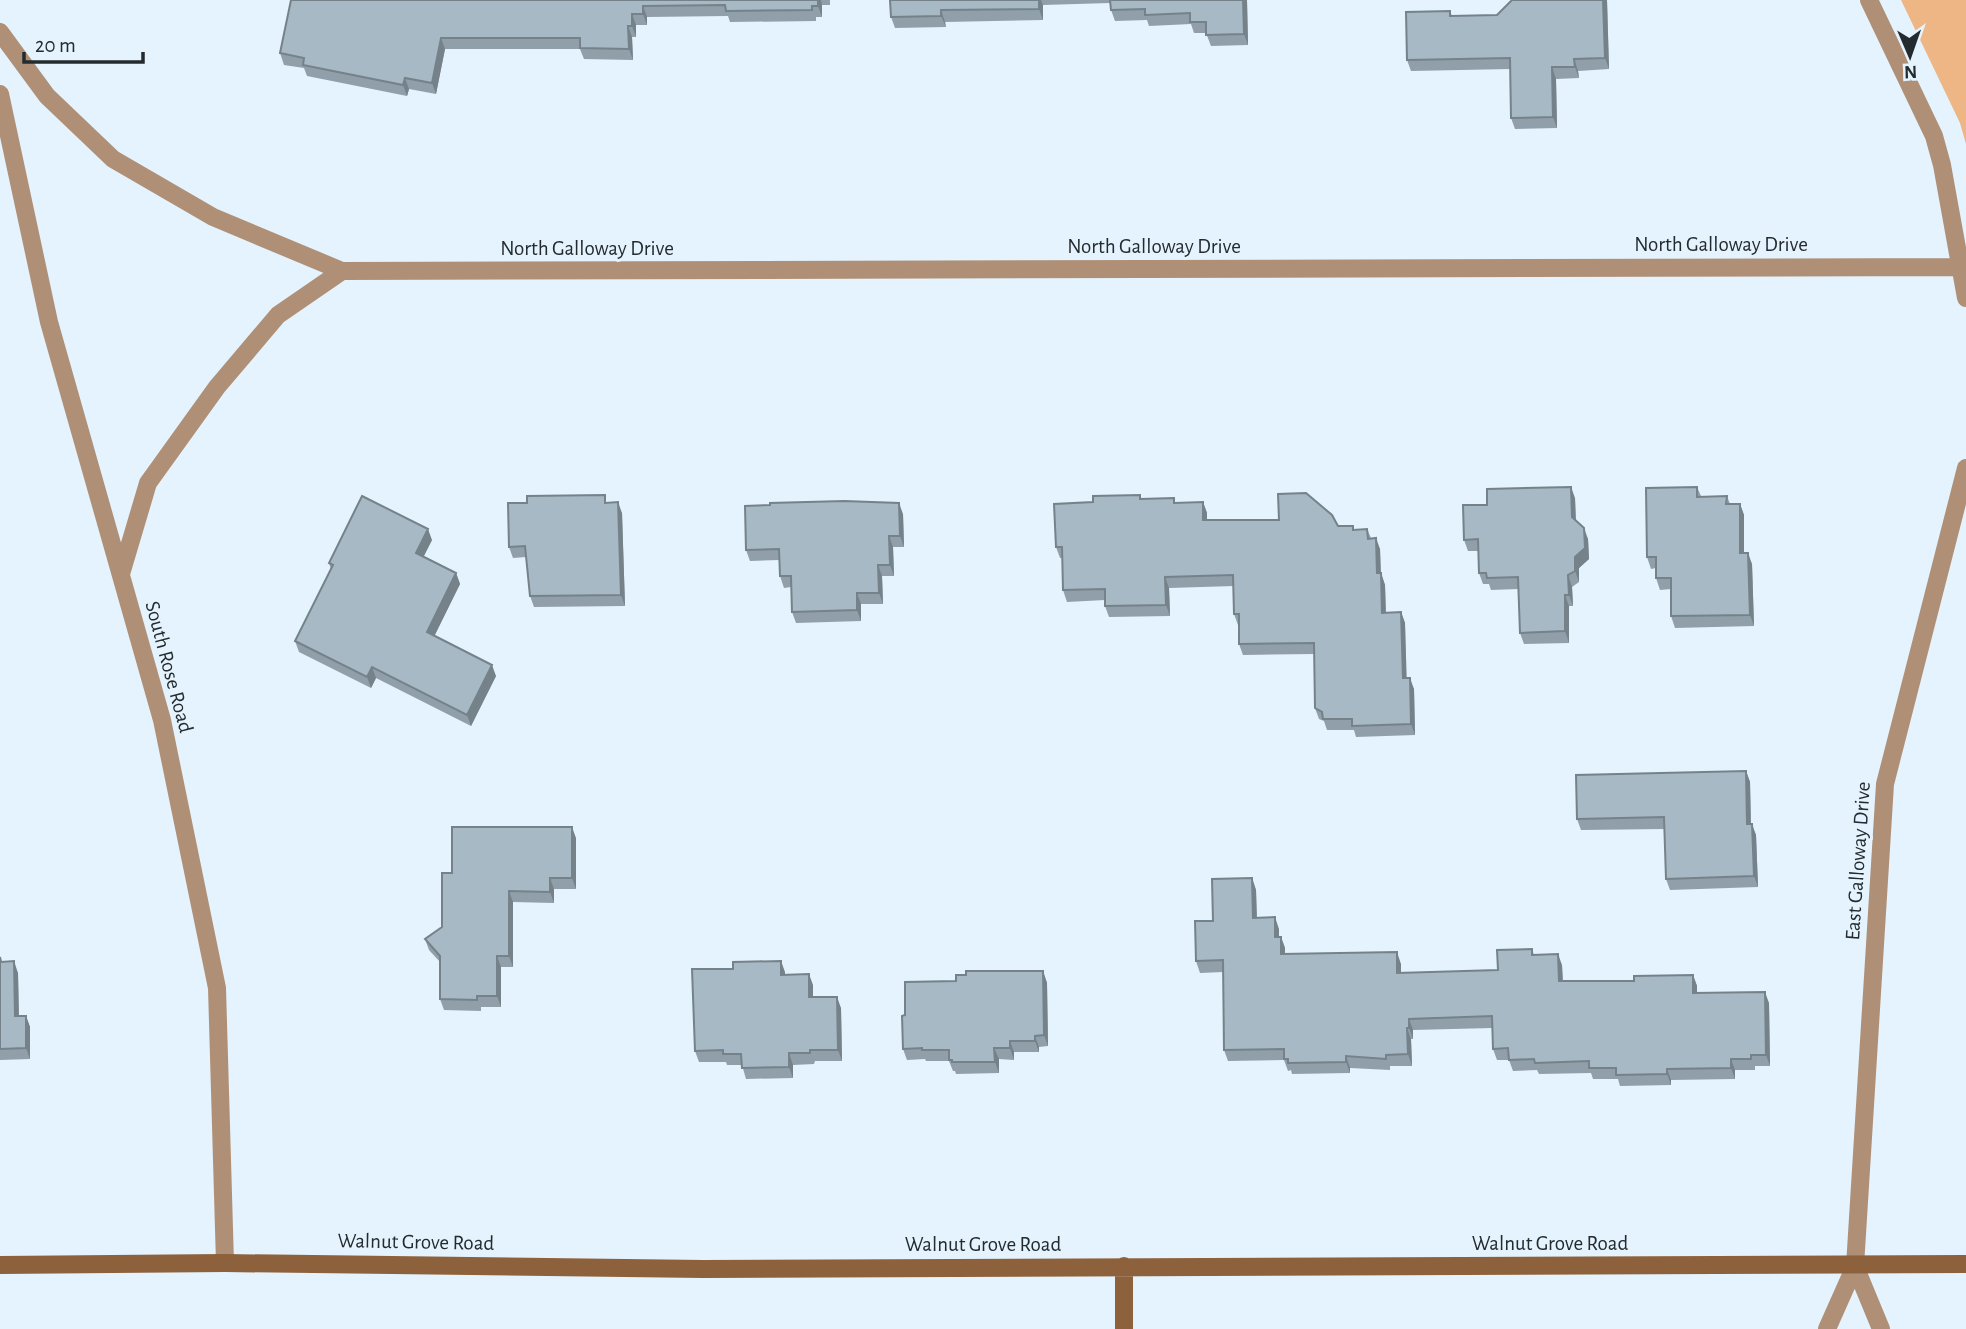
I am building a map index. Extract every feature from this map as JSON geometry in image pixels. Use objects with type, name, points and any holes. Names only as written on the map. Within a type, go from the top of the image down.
[{"type":"main road","name":"Walnut Grove Road","points":[[0,1265],[225,1263],[703,1269],[1966,1264]]},
{"type":"main road","points":[[1124,1266],[1124,1329]]},
{"type":"street","points":[[1869,0],[1934,136],[1963,267],[1966,298]]},
{"type":"street","name":"North Galloway Drive","points":[[0,32],[47,96],[113,159],[213,217],[342,271],[1963,267]]},
{"type":"street","name":"South Rose Road","points":[[0,94],[49,322],[162,720],[217,988],[225,1263]]},
{"type":"street","points":[[121,575],[148,483],[217,387],[278,315],[342,271]]},
{"type":"street","name":"East Galloway Drive","points":[[1855,1266],[1885,785],[1966,468]]},
{"type":"street","points":[[1827,1329],[1855,1266]]},
{"type":"street","points":[[1855,1266],[1881,1329]]},
{"type":"shaded area","points":[[1901,0],[1966,0],[1966,144],[1960,123]]},
{"type":"building","points":[[291,0],[818,0],[818,6],[812,6],[812,10],[726,11],[725,5],[643,6],[643,14],[632,14],[632,26],[628,26],[629,49],[580,48],[580,38],[441,38],[432,83],[405,78],[403,85],[303,65],[304,58],[280,53]]},
{"type":"building","points":[[890,0],[1039,0],[1039,9],[941,10],[941,16],[891,17]]},
{"type":"building","points":[[1110,0],[1243,0],[1244,34],[1206,35],[1206,22],[1190,22],[1190,13],[1145,15],[1145,9],[1111,10]]},
{"type":"building","points":[[1512,0],[1603,0],[1605,58],[1574,59],[1575,67],[1552,67],[1553,117],[1511,118],[1510,58],[1407,60],[1406,12],[1450,11],[1450,16],[1497,15]]},
{"type":"building","points":[[1571,487],[1572,517],[1584,528],[1585,548],[1575,557],[1575,571],[1568,575],[1565,631],[1520,633],[1518,577],[1487,578],[1486,573],[1479,573],[1478,539],[1464,540],[1463,505],[1487,505],[1487,489]]},
{"type":"building","points":[[1697,487],[1697,497],[1727,496],[1726,504],[1740,504],[1740,553],[1748,553],[1750,615],[1671,616],[1671,578],[1656,578],[1656,557],[1647,557],[1646,488]]},
{"type":"building","points":[[1306,493],[1332,515],[1338,526],[1353,526],[1353,530],[1367,529],[1368,539],[1376,538],[1377,573],[1381,573],[1382,613],[1401,612],[1403,678],[1410,678],[1411,724],[1352,726],[1352,719],[1323,719],[1322,712],[1315,708],[1314,643],[1239,644],[1239,614],[1234,614],[1233,575],[1165,577],[1166,605],[1105,606],[1105,589],[1063,590],[1062,547],[1056,547],[1054,504],[1093,502],[1093,496],[1140,495],[1140,499],[1174,498],[1174,503],[1203,502],[1203,520],[1279,520],[1278,494]]},
{"type":"building","points":[[605,495],[605,503],[618,502],[621,595],[530,596],[525,546],[509,547],[508,503],[527,503],[527,496]]},
{"type":"building","points":[[362,496],[428,529],[416,553],[456,573],[427,632],[492,665],[467,715],[372,667],[367,677],[295,641],[333,565],[329,563]]},
{"type":"building","points":[[844,501],[899,503],[900,536],[889,536],[890,565],[878,565],[879,593],[857,593],[857,610],[792,612],[791,576],[780,576],[779,549],[746,550],[745,506]]},
{"type":"building","points":[[1746,771],[1747,824],[1752,824],[1754,876],[1666,879],[1664,817],[1577,819],[1576,775]]},
{"type":"building","points":[[452,827],[572,827],[572,878],[550,878],[550,892],[509,891],[509,956],[497,956],[497,996],[477,996],[477,1000],[440,999],[440,956],[425,939],[442,927],[442,873],[452,873]]},
{"type":"building","points":[[1252,878],[1253,918],[1275,917],[1275,937],[1281,937],[1281,954],[1397,952],[1397,973],[1498,970],[1497,950],[1532,949],[1532,955],[1558,954],[1559,981],[1634,981],[1634,976],[1693,975],[1693,993],[1765,992],[1766,1055],[1751,1055],[1751,1059],[1731,1059],[1731,1068],[1667,1069],[1667,1074],[1616,1075],[1616,1068],[1589,1068],[1589,1061],[1535,1063],[1534,1059],[1509,1060],[1508,1048],[1493,1049],[1492,1016],[1409,1019],[1408,1054],[1386,1055],[1386,1059],[1346,1056],[1346,1062],[1288,1063],[1288,1059],[1284,1059],[1284,1049],[1224,1050],[1223,960],[1196,961],[1195,921],[1213,921],[1212,879]]},
{"type":"building","points":[[0,957],[1,962],[14,961],[15,1016],[26,1016],[26,1048],[0,1049]]},
{"type":"building","points":[[781,961],[781,975],[809,974],[809,997],[837,997],[838,1050],[789,1053],[789,1067],[742,1068],[741,1054],[723,1054],[723,1050],[695,1051],[692,969],[733,969],[733,962]]},
{"type":"building","points":[[966,971],[1043,971],[1044,1035],[1035,1036],[1035,1041],[1010,1041],[1010,1048],[994,1048],[995,1062],[952,1062],[949,1060],[949,1050],[903,1049],[905,982],[956,981],[956,975],[966,975]]}]
